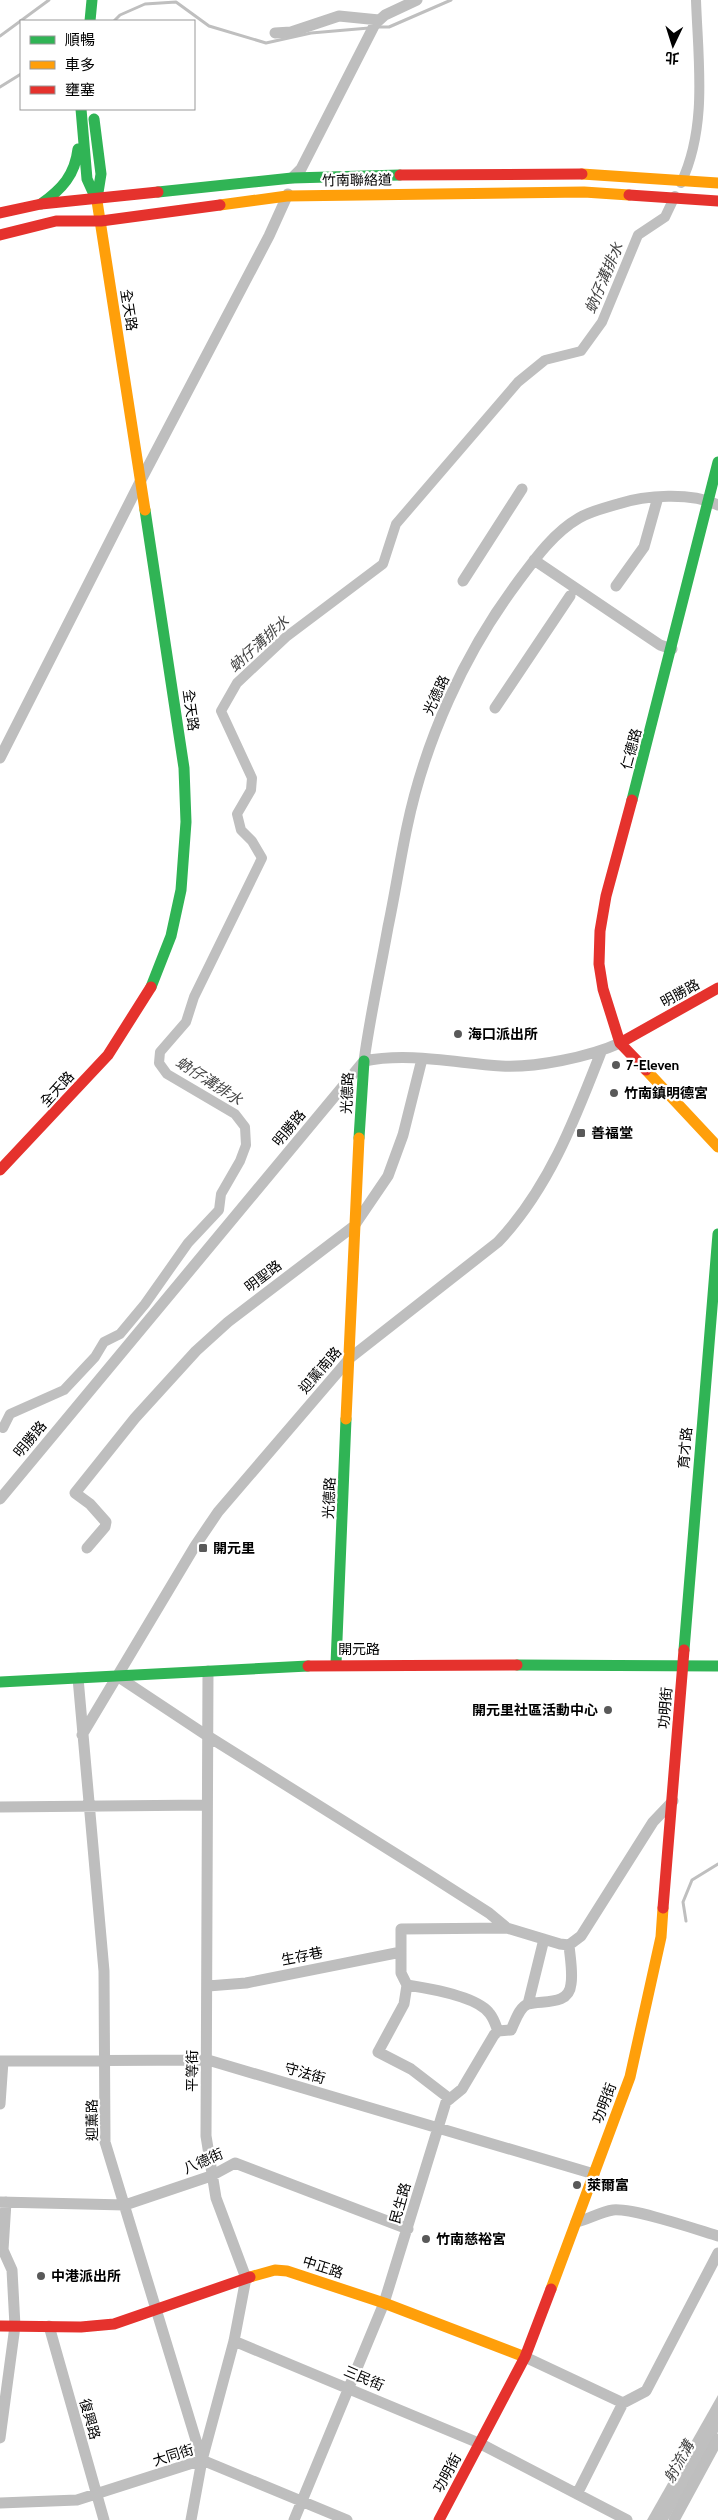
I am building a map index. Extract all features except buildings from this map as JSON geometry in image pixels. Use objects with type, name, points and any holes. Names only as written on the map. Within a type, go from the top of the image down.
[{"type":"main road","points":[[90,20],[92,0]]},
{"type":"main road","points":[[41,204],[63,187],[77,167],[85,110]]},
{"type":"main road","name":"全天路","points":[[0,1170],[108,1055],[134,1015],[153,983],[171,936],[182,890],[186,822],[184,768],[97,199],[101,174],[85,110]]},
{"type":"main road","name":"竹南聯絡道","points":[[0,213],[41,204],[292,178],[585,174],[718,183]]},
{"type":"main road","name":"竹南聯絡道","points":[[0,235],[56,221],[101,222],[287,196],[584,192],[718,201]]},
{"type":"main road","name":"仁德路","points":[[620,1043],[602,989],[599,964],[600,931],[606,896],[713,503],[718,462]]},
{"type":"main road","name":"明勝路","points":[[620,1043],[718,988]]},
{"type":"main road","points":[[620,1043],[718,1147]]},
{"type":"main road","name":"光德路","points":[[336,1664],[354,1226],[364,1061]]},
{"type":"main road","name":"育才路","points":[[684,1665],[718,1234]]},
{"type":"main road","name":"開元路","points":[[0,1682],[336,1664],[718,1666]]},
{"type":"main road","name":"功明街","points":[[439,2520],[525,2357],[630,2077],[661,1937],[684,1665]]},
{"type":"main road","name":"中正路","points":[[0,2326],[114,2324],[246,2278],[275,2270],[287,2271],[384,2303],[525,2357]]},
{"type":"street","points":[[0,758],[140,480],[269,236],[287,196],[292,178],[301,169],[375,25],[385,15],[417,0]]},
{"type":"street","points":[[275,33],[291,32],[339,16],[375,25]]},
{"type":"street","points":[[463,581],[522,489]]},
{"type":"street","points":[[616,586],[644,547],[658,497]]},
{"type":"street","name":"光德路","points":[[364,1061],[407,826],[430,746],[475,649],[507,597],[534,560],[555,537],[579,518],[635,498],[658,497],[713,503]]},
{"type":"street","points":[[534,560],[660,646],[672,649]]},
{"type":"street","points":[[494,708],[570,596]]},
{"type":"street","name":"明勝路","points":[[0,1499],[364,1061],[379,1058],[422,1059],[503,1066],[569,1059],[601,1052],[620,1043]]},
{"type":"street","name":"迎薰南路","points":[[82,1735],[195,1546],[218,1512],[350,1358],[498,1242],[514,1225],[542,1182],[568,1136],[601,1052]]},
{"type":"street","name":"明聖路","points":[[87,1548],[105,1527],[106,1522],[90,1504],[75,1493],[135,1418],[196,1352],[228,1322],[354,1226],[388,1176],[403,1135],[422,1059]]},
{"type":"street","name":"平等街","points":[[208,1671],[206,1735],[208,1986],[206,2136],[216,2198],[246,2278]]},
{"type":"street","points":[[117,1676],[206,1735],[436,1878],[508,1928],[569,1945]]},
{"type":"street","name":"迎薰路","points":[[78,1678],[104,1971],[106,2142],[202,2460],[191,2520]]},
{"type":"street","points":[[569,1945],[581,1936],[653,1822],[673,1801]]},
{"type":"street","points":[[0,1807],[207,1806]]},
{"type":"street","points":[[450,2099],[411,2069],[378,2052],[404,2004],[407,1985],[401,1973],[401,1929],[487,1930],[508,1928]]},
{"type":"street","points":[[544,1939],[528,2004],[558,2000],[568,1993],[571,1985],[569,1945]]},
{"type":"street","name":"生存巷","points":[[208,1986],[246,1983],[401,1952]]},
{"type":"street","points":[[407,1985],[442,1990],[477,2004],[489,2012],[498,2031]]},
{"type":"street","name":"民生路","points":[[294,2520],[384,2303],[446,2102],[462,2089],[498,2031],[511,2030],[519,2012],[528,2004]]},
{"type":"street","name":"守法街","points":[[1,2061],[208,2060],[594,2174]]},
{"type":"street","points":[[0,2104],[1,2061]]},
{"type":"street","name":"八德街","points":[[3,2202],[125,2205],[211,2176],[235,2162],[408,2229]]},
{"type":"street","points":[[0,2438],[15,2326],[12,2270],[3,2250],[3,2202]]},
{"type":"street","points":[[576,2222],[600,2212],[615,2210],[644,2215],[718,2236]]},
{"type":"street","points":[[577,2494],[623,2404],[646,2391],[718,2252]]},
{"type":"street","points":[[202,2460],[234,2341],[246,2278]]},
{"type":"street","name":"復興路","points":[[49,2326],[104,2520]]},
{"type":"street","name":"三民街","points":[[234,2341],[480,2444],[627,2520]]},
{"type":"street","name":"中正路","points":[[525,2357],[623,2404]]},
{"type":"street","points":[[674,2520],[718,2439]]},
{"type":"street","name":"大同街","points":[[0,2503],[77,2500],[202,2460],[346,2520]]},
{"type":"shaded area","points":[[718,2395],[718,2432],[668,2520],[647,2520]]},
{"type":"waterway","points":[[22,20],[49,0]]},
{"type":"waterway","points":[[376,27],[389,27],[451,0]]},
{"type":"waterway","name":"蚋仔溝排水","points":[[681,183],[695,139],[698,116],[699,69],[696,0]]},
{"type":"waterway","points":[[115,20],[120,15],[145,4],[176,2],[209,26],[266,43],[311,33],[369,28]]},
{"type":"waterway","points":[[0,36],[20,21]]},
{"type":"waterway","points":[[0,87],[20,75]]},
{"type":"waterway","name":"蚋仔溝排水","points":[[3,1428],[10,1414],[64,1390],[95,1357],[104,1342],[120,1334],[145,1304],[188,1243],[219,1210],[221,1194],[240,1161],[246,1145],[245,1127],[235,1114],[167,1074],[159,1063],[160,1052],[186,1022],[194,997],[262,858],[252,841],[241,830],[237,814],[251,790],[252,778],[221,711],[237,683],[286,637],[383,564],[396,524],[518,382],[545,360],[581,351],[602,322],[638,235],[665,217],[675,196]]},
{"type":"waterway","points":[[686,1921],[683,1902],[692,1880],[718,1864]]},
{"type":"traffic: fast","points":[[90,20],[92,0]]},
{"type":"traffic: fast","points":[[81,110],[87,179],[97,201]]},
{"type":"traffic: fast","points":[[94,119],[101,174],[97,199]]},
{"type":"traffic: fast","points":[[41,204],[55,193],[71,174],[78,149]]},
{"type":"traffic: fast","points":[[158,192],[292,178],[400,175]]},
{"type":"traffic: fast","points":[[632,800],[718,462]]},
{"type":"traffic: fast","points":[[145,510],[184,768],[186,822],[181,890],[171,936],[151,987]]},
{"type":"traffic: fast","points":[[359,1138],[364,1061]]},
{"type":"traffic: fast","points":[[684,1650],[718,1234]]},
{"type":"traffic: fast","points":[[336,1664],[346,1419]]},
{"type":"traffic: fast","points":[[517,1665],[718,1666]]},
{"type":"traffic: fast","points":[[0,1682],[308,1666]]},
{"type":"traffic: slow","points":[[582,174],[718,183]]},
{"type":"traffic: slow","points":[[220,205],[287,196],[584,192],[629,195]]},
{"type":"traffic: slow","points":[[97,201],[145,510]]},
{"type":"traffic: slow","points":[[646,1070],[718,1147]]},
{"type":"traffic: slow","points":[[346,1419],[359,1138]]},
{"type":"traffic: slow","points":[[551,2289],[630,2077],[661,1937],[663,1908]]},
{"type":"traffic: slow","points":[[250,2277],[275,2270],[287,2271],[384,2303],[525,2357]]},
{"type":"traffic: jam","points":[[400,175],[582,174]]},
{"type":"traffic: jam","points":[[0,213],[41,204],[158,192]]},
{"type":"traffic: jam","points":[[629,195],[718,201]]},
{"type":"traffic: jam","points":[[0,235],[56,221],[101,221],[220,205]]},
{"type":"traffic: jam","points":[[632,800],[606,896],[600,931],[599,964],[603,989],[620,1043],[646,1070]]},
{"type":"traffic: jam","points":[[0,1170],[108,1055],[151,987]]},
{"type":"traffic: jam","points":[[620,1043],[718,988]]},
{"type":"traffic: jam","points":[[663,1908],[684,1650]]},
{"type":"traffic: jam","points":[[308,1666],[517,1665]]},
{"type":"traffic: jam","points":[[0,2326],[81,2327],[114,2324],[250,2277]]},
{"type":"traffic: jam","points":[[439,2520],[525,2357],[551,2289]]},
{"type":"place","name":"海口派出所","points":[[458,1034]]},
{"type":"place","name":"7-Eleven","points":[[616,1065]]},
{"type":"place","name":"竹南鎮明德宮","points":[[614,1093]]},
{"type":"place","name":"善福堂","points":[[581,1133]]},
{"type":"place","name":"開元里","points":[[203,1548]]},
{"type":"place","name":"開元里社區活動中心","points":[[608,1710]]},
{"type":"place","name":"萊爾富","points":[[577,2185]]},
{"type":"place","name":"竹南慈裕宮","points":[[426,2239]]},
{"type":"place","name":"中港派出所","points":[[41,2276]]},
{"type":"water label","name":"射流溝","points":[[679,2462]]}]
